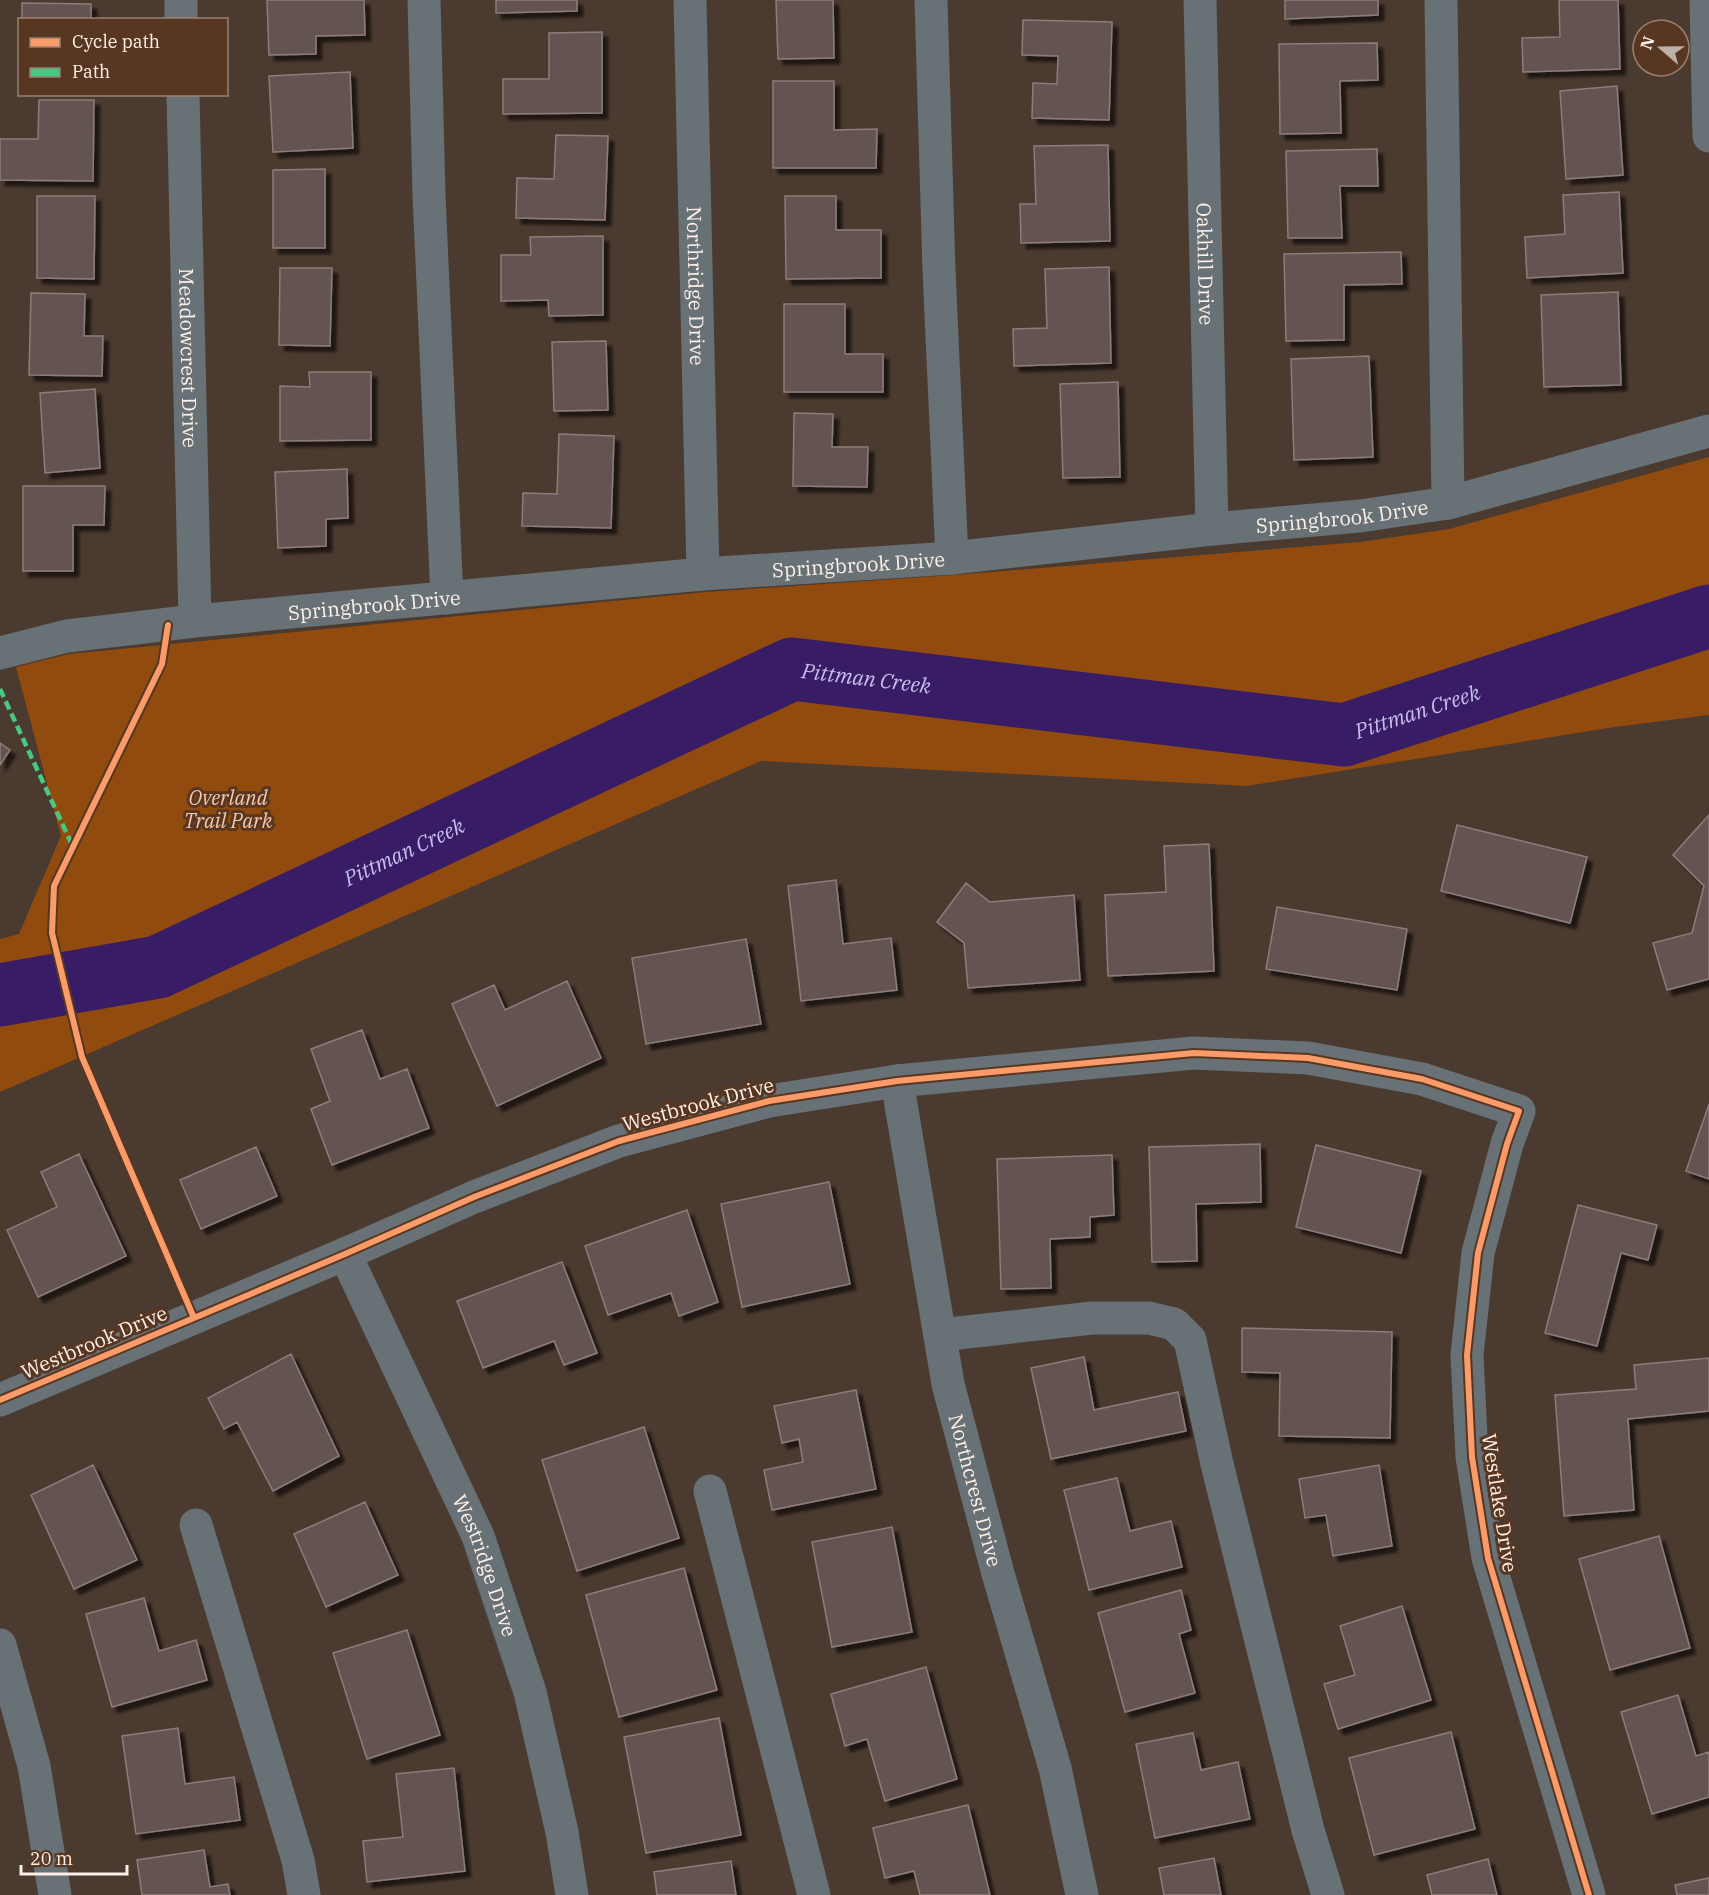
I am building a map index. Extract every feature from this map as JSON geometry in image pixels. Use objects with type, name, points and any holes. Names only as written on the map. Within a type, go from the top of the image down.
[{"type":"street","points":[[181,0],[181,18]]},
{"type":"street","points":[[424,0],[429,195],[447,598]]},
{"type":"street","name":"Northridge Drive","points":[[690,0],[703,574]]},
{"type":"street","points":[[931,0],[939,270],[952,558]]},
{"type":"street","name":"Oakhill Drive","points":[[1200,0],[1212,529]]},
{"type":"street","points":[[1441,0],[1448,503]]},
{"type":"street","points":[[1706,0],[1709,136]]},
{"type":"street","name":"Meadowcrest Drive","points":[[183,96],[195,621]]},
{"type":"street","name":"Springbrook Drive","points":[[0,653],[67,636],[195,621],[703,574],[952,558],[1212,529],[1360,516],[1448,503],[1709,431]]},
{"type":"street","name":"Westbrook Drive","points":[[0,1400],[474,1197],[620,1141],[769,1101],[897,1081],[1194,1053],[1308,1058],[1422,1079],[1519,1111],[1507,1144]]},
{"type":"street","name":"Northcrest Drive","points":[[897,1081],[948,1384],[988,1537],[1055,1768],[1082,1895]]},
{"type":"street","name":"Westlake Drive","points":[[1507,1144],[1478,1253],[1467,1355],[1472,1458],[1488,1558],[1589,1895]]},
{"type":"street","name":"Westridge Drive","points":[[345,1254],[478,1536],[530,1692],[562,1832],[572,1895]]},
{"type":"street","points":[[940,1335],[1092,1318],[1149,1318],[1174,1324],[1190,1340],[1217,1464],[1308,1830],[1328,1895]]},
{"type":"street","points":[[710,1491],[814,1895]]},
{"type":"street","points":[[196,1525],[298,1860],[304,1895]]},
{"type":"street","points":[[3,1665],[34,1766],[55,1895]]},
{"type":"green space","name":"Overland Trail Park","points":[[1709,457],[1709,715],[1615,727],[1247,786],[761,761],[0,1092],[0,939],[19,934],[61,836],[16,667],[69,654],[706,592],[954,575],[1360,542],[1449,529]]},
{"type":"building","points":[[267,0],[364,0],[365,35],[316,36],[316,54],[269,55]]},
{"type":"building","points":[[496,0],[577,0],[577,11],[496,13]]},
{"type":"building","points":[[776,0],[833,0],[834,58],[778,59]]},
{"type":"building","points":[[1285,0],[1378,0],[1378,15],[1285,19]]},
{"type":"building","points":[[1559,0],[1618,0],[1620,69],[1523,72],[1522,38],[1560,37]]},
{"type":"building","points":[[22,3],[91,4],[91,18],[22,18]]},
{"type":"building","points":[[1023,20],[1112,22],[1109,120],[1032,118],[1033,83],[1057,84],[1058,56],[1022,55]]},
{"type":"building","points":[[602,32],[602,113],[503,114],[503,79],[549,79],[549,33]]},
{"type":"building","points":[[1377,43],[1378,80],[1340,81],[1341,133],[1280,134],[1279,44]]},
{"type":"building","points":[[350,72],[353,148],[273,152],[269,76]]},
{"type":"building","points":[[773,81],[834,81],[834,130],[877,129],[876,168],[773,168]]},
{"type":"building","points":[[1617,86],[1623,175],[1566,179],[1560,91]]},
{"type":"building","points":[[39,100],[94,100],[93,181],[0,180],[0,139],[38,139]]},
{"type":"building","points":[[556,135],[608,136],[605,220],[516,218],[517,178],[554,179]]},
{"type":"building","points":[[1108,145],[1110,241],[1021,243],[1020,204],[1036,204],[1034,146]]},
{"type":"building","points":[[1377,149],[1378,186],[1340,186],[1342,238],[1288,238],[1286,151]]},
{"type":"building","points":[[325,169],[325,248],[273,248],[273,170]]},
{"type":"building","points":[[1619,192],[1623,273],[1527,278],[1525,237],[1565,234],[1563,195]]},
{"type":"building","points":[[37,196],[95,196],[94,279],[37,278]]},
{"type":"building","points":[[785,196],[836,196],[836,230],[881,230],[881,278],[786,279]]},
{"type":"building","points":[[603,236],[603,315],[549,316],[548,300],[501,301],[501,255],[531,255],[530,237]]},
{"type":"building","points":[[1401,252],[1402,284],[1344,285],[1344,340],[1286,341],[1284,254]]},
{"type":"building","points":[[1109,267],[1111,363],[1014,366],[1013,329],[1047,328],[1045,269]]},
{"type":"building","points":[[280,268],[332,268],[330,346],[279,345]]},
{"type":"building","points":[[1618,292],[1621,385],[1544,387],[1541,295]]},
{"type":"building","points":[[31,293],[85,294],[84,336],[103,336],[102,376],[29,375]]},
{"type":"building","points":[[784,304],[845,304],[845,354],[883,354],[883,392],[784,392]]},
{"type":"building","points":[[606,341],[608,410],[554,411],[552,342]]},
{"type":"building","points":[[1369,356],[1373,457],[1294,460],[1291,359]]},
{"type":"building","points":[[309,372],[371,372],[371,440],[280,441],[280,386],[310,387]]},
{"type":"building","points":[[1118,382],[1120,477],[1063,478],[1060,384]]},
{"type":"building","points":[[95,389],[100,468],[45,473],[40,393]]},
{"type":"building","points":[[794,413],[833,414],[832,447],[868,447],[867,487],[793,486]]},
{"type":"building","points":[[559,434],[614,436],[611,528],[522,526],[523,493],[557,494]]},
{"type":"building","points":[[347,469],[348,518],[326,519],[326,546],[278,548],[275,472]]},
{"type":"building","points":[[23,486],[105,486],[104,525],[73,525],[73,571],[23,571]]},
{"type":"building","points":[[0,743],[10,750],[0,765]]},
{"type":"building","points":[[1709,815],[1709,979],[1667,990],[1653,943],[1692,933],[1704,886],[1673,855]]},
{"type":"building","points":[[1457,825],[1587,857],[1570,923],[1441,891]]},
{"type":"building","points":[[1209,844],[1214,971],[1108,976],[1105,895],[1166,892],[1164,846]]},
{"type":"building","points":[[836,880],[843,944],[891,938],[897,990],[801,1001],[788,886]]},
{"type":"building","points":[[966,883],[990,902],[1074,895],[1080,980],[968,988],[964,943],[937,922]]},
{"type":"building","points":[[1277,907],[1407,929],[1397,990],[1266,969]]},
{"type":"building","points":[[746,939],[761,1024],[646,1044],[632,958]]},
{"type":"building","points":[[567,981],[601,1058],[497,1106],[452,1004],[494,985],[505,1010]]},
{"type":"building","points":[[362,1030],[380,1079],[407,1069],[429,1128],[332,1165],[311,1109],[330,1101],[311,1049]]},
{"type":"building","points":[[1709,1104],[1709,1179],[1686,1171]]},
{"type":"building","points":[[1260,1144],[1261,1202],[1196,1204],[1197,1261],[1152,1262],[1149,1147]]},
{"type":"building","points":[[1316,1145],[1421,1171],[1401,1253],[1296,1227]]},
{"type":"building","points":[[256,1147],[277,1196],[201,1229],[180,1180]]},
{"type":"building","points":[[79,1154],[126,1256],[38,1297],[7,1230],[57,1207],[41,1172]]},
{"type":"building","points":[[1112,1155],[1114,1215],[1090,1217],[1090,1237],[1050,1239],[1051,1288],[1001,1289],[997,1159]]},
{"type":"building","points":[[829,1182],[850,1284],[742,1307],[721,1204]]},
{"type":"building","points":[[1578,1205],[1657,1225],[1648,1260],[1621,1253],[1597,1346],[1545,1333]]},
{"type":"building","points":[[687,1210],[718,1302],[679,1316],[671,1293],[608,1315],[585,1246]]},
{"type":"building","points":[[562,1262],[597,1353],[564,1365],[554,1341],[483,1368],[457,1301]]},
{"type":"building","points":[[1242,1328],[1392,1332],[1390,1438],[1279,1436],[1280,1373],[1242,1372]]},
{"type":"building","points":[[291,1354],[339,1456],[273,1491],[237,1422],[224,1429],[208,1398]]},
{"type":"building","points":[[1084,1357],[1094,1410],[1178,1392],[1186,1431],[1051,1459],[1031,1368]]},
{"type":"building","points":[[1709,1358],[1709,1411],[1628,1419],[1634,1510],[1564,1516],[1555,1395],[1636,1389],[1634,1365]]},
{"type":"building","points":[[856,1390],[876,1489],[772,1510],[764,1470],[803,1462],[799,1439],[782,1443],[774,1406]]},
{"type":"building","points":[[644,1427],[679,1538],[577,1571],[542,1460]]},
{"type":"building","points":[[93,1465],[137,1560],[74,1589],[31,1495]]},
{"type":"building","points":[[1379,1465],[1392,1546],[1333,1556],[1326,1515],[1305,1518],[1299,1479]]},
{"type":"building","points":[[1117,1478],[1130,1531],[1171,1521],[1182,1567],[1089,1590],[1064,1490]]},
{"type":"building","points":[[365,1502],[398,1575],[326,1607],[294,1534]]},
{"type":"building","points":[[892,1527],[912,1632],[832,1647],[812,1542]]},
{"type":"building","points":[[1659,1536],[1690,1648],[1610,1670],[1579,1559]]},
{"type":"building","points":[[684,1568],[717,1690],[619,1717],[586,1595]]},
{"type":"building","points":[[1181,1590],[1191,1630],[1179,1634],[1195,1693],[1125,1712],[1098,1613]]},
{"type":"building","points":[[144,1598],[159,1651],[196,1640],[207,1680],[112,1707],[86,1614]]},
{"type":"building","points":[[1402,1606],[1431,1700],[1338,1729],[1324,1684],[1355,1675],[1340,1626]]},
{"type":"building","points":[[407,1630],[440,1735],[367,1759],[333,1653]]},
{"type":"building","points":[[926,1667],[957,1779],[885,1801],[867,1739],[845,1746],[831,1694]]},
{"type":"building","points":[[1678,1695],[1696,1756],[1709,1752],[1709,1797],[1652,1814],[1621,1712]]},
{"type":"building","points":[[719,1718],[741,1835],[646,1853],[624,1737]]},
{"type":"building","points":[[178,1728],[185,1784],[234,1777],[240,1820],[136,1834],[122,1736]]},
{"type":"building","points":[[1451,1732],[1475,1829],[1374,1855],[1349,1758]]},
{"type":"building","points":[[1193,1733],[1201,1770],[1238,1762],[1250,1819],[1155,1838],[1136,1744]]},
{"type":"building","points":[[454,1768],[465,1871],[367,1882],[363,1841],[403,1837],[396,1774]]},
{"type":"building","points":[[968,1805],[990,1895],[920,1895],[914,1871],[885,1878],[873,1828]]},
{"type":"building","points":[[204,1850],[210,1887],[228,1884],[230,1895],[142,1895],[137,1860]]},
{"type":"building","points":[[1214,1858],[1221,1895],[1164,1895],[1159,1868]]},
{"type":"building","points":[[1488,1859],[1497,1895],[1432,1895],[1427,1875]]},
{"type":"building","points":[[731,1861],[736,1895],[657,1895],[654,1872]]},
{"type":"building","points":[[1709,1878],[1709,1895],[1677,1895],[1675,1885]]},
{"type":"waterway","name":"Pittman Creek","points":[[0,995],[158,967],[792,669],[1344,735],[1709,616]]},
{"type":"marked path","points":[[0,689],[73,847]]},
{"type":"cycle path","points":[[168,625],[162,664],[54,886],[52,933],[82,1057],[194,1318]]},
{"type":"cycle path","points":[[0,1400],[474,1197],[619,1141],[769,1101],[897,1081],[1194,1053],[1308,1058],[1422,1079],[1519,1111],[1507,1144],[1478,1253],[1467,1355],[1472,1457],[1488,1558],[1589,1895]]}]
